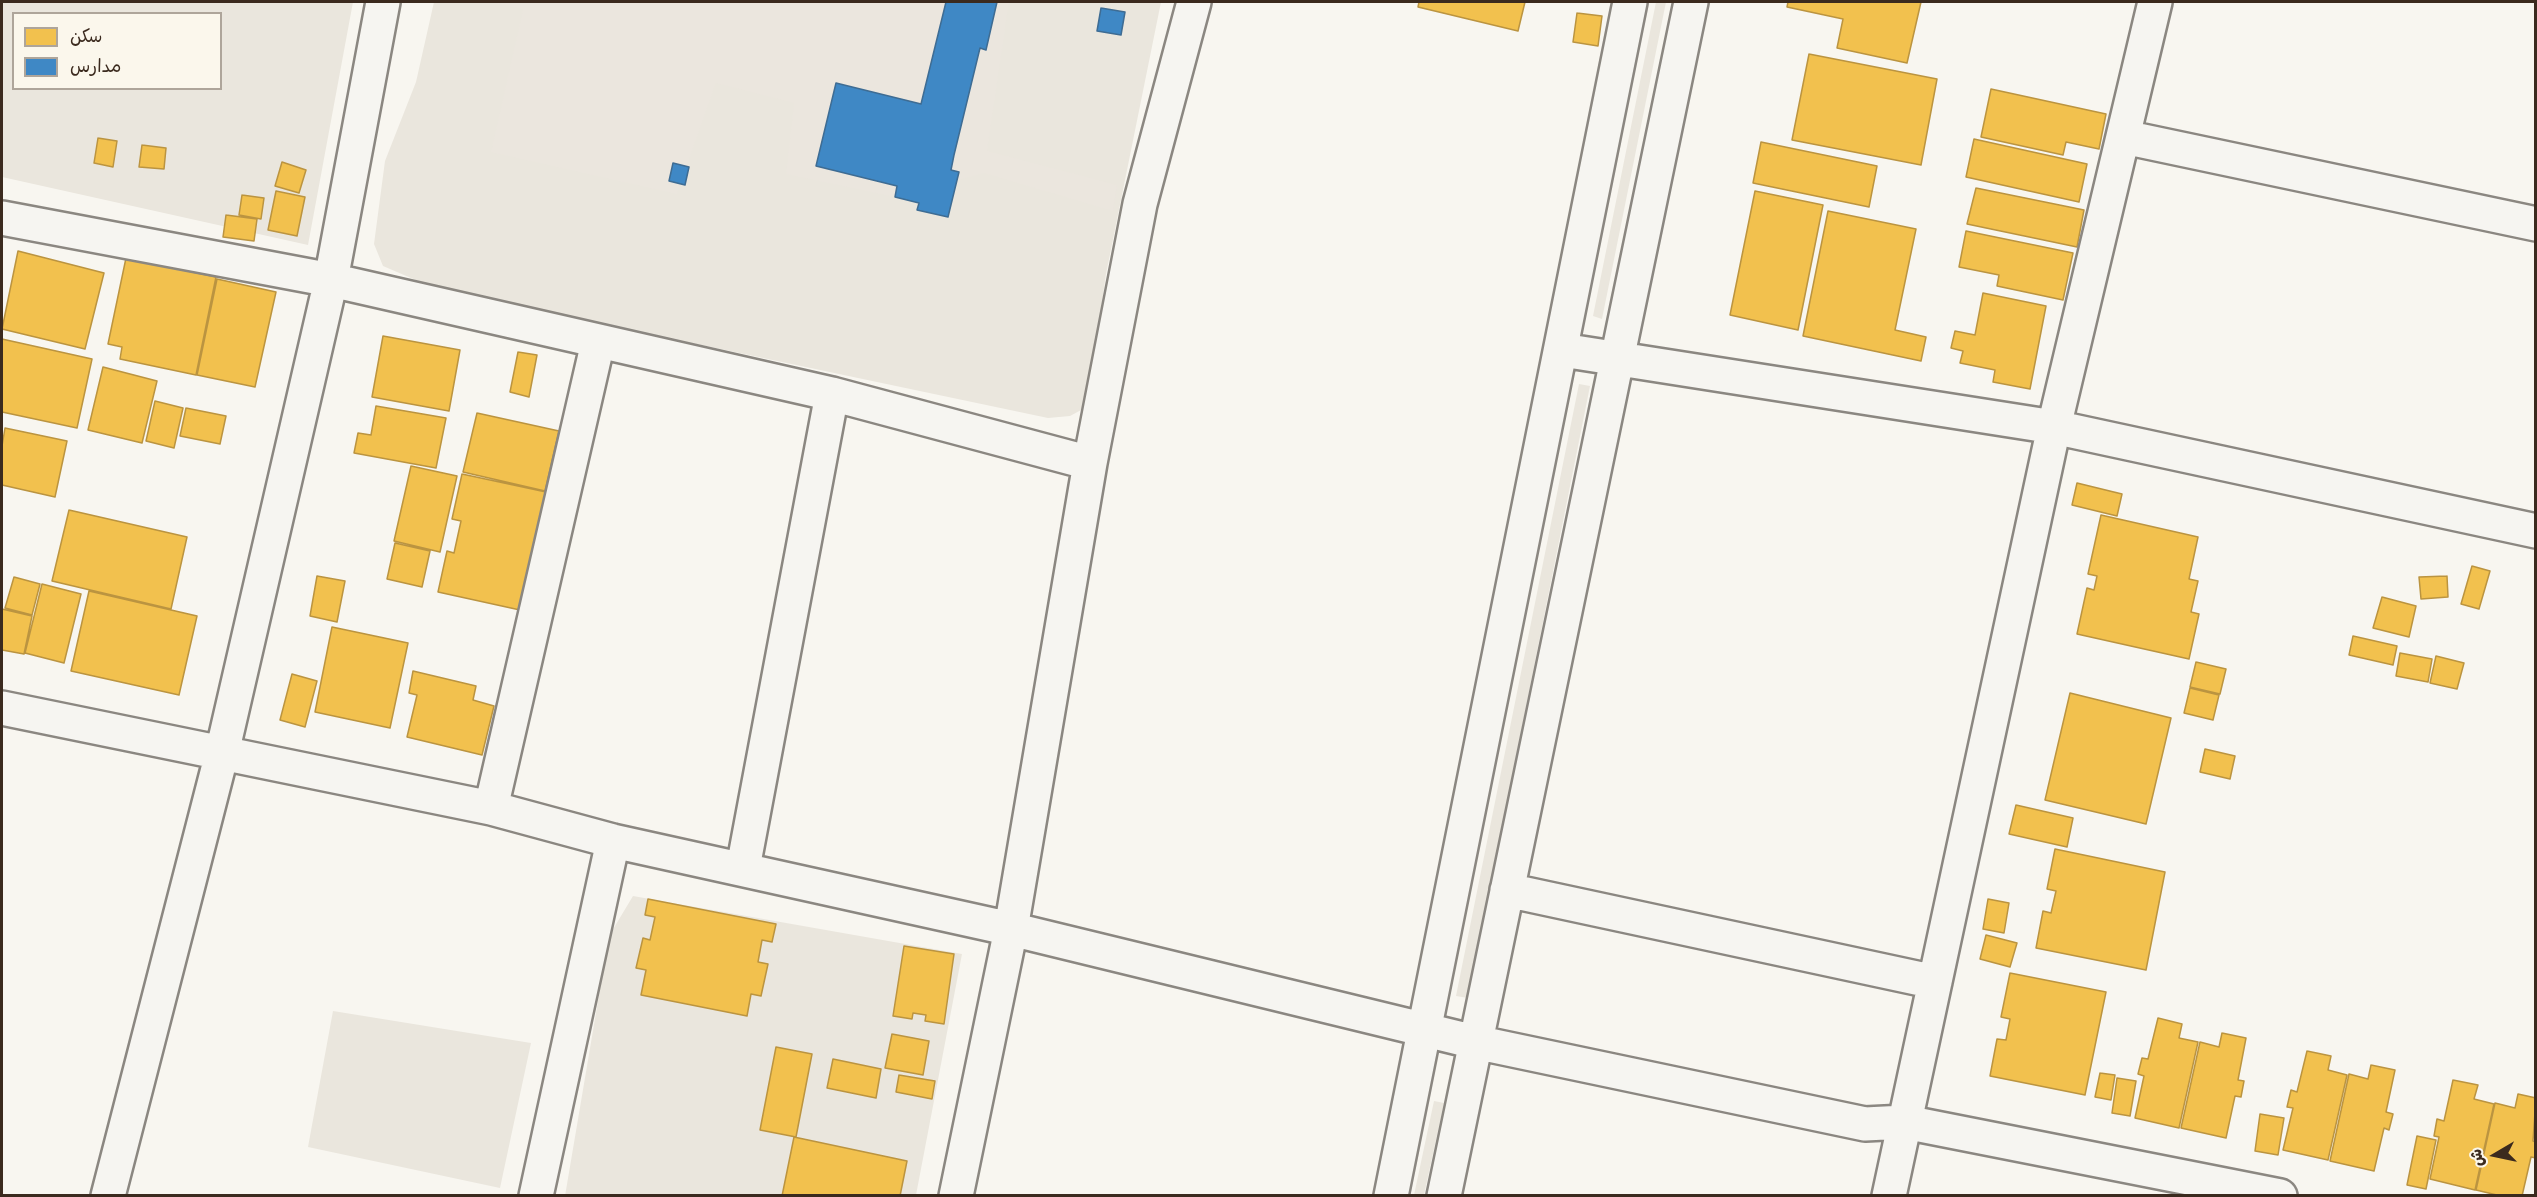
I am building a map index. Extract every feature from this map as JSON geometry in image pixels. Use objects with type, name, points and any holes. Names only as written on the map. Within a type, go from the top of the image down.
[{"type":"street","points":[[108,1196],[222,753],[331,280],[383,2]]},
{"type":"street","points":[[956,1196],[1011,929],[1090,463],[1140,204],[1194,2]]},
{"type":"street","points":[[1391,1196],[1630,2]]},
{"type":"street","points":[[1444,1196],[1615,360],[1691,2]]},
{"type":"street","points":[[1889,1196],[2054,427],[2155,2]]},
{"type":"street","points":[[2124,137],[2535,224]]},
{"type":"street","points":[[2,218],[331,280],[831,394],[1090,463]]},
{"type":"street","points":[[491,808],[598,342]]},
{"type":"street","points":[[1562,350],[2054,427],[2535,531]]},
{"type":"street","points":[[743,868],[831,394]]},
{"type":"street","points":[[2,708],[491,808],[613,841],[1011,929],[1475,1042],[1865,1124],[1905,1122],[2216,1189],[2280,1196]]},
{"type":"street","points":[[536,1196],[613,841]]},
{"type":"street","points":[[1507,890],[1935,982]]},
{"type":"shaded area","points":[[2,2],[353,2],[308,245],[2,177]]},
{"type":"shaded area","points":[[434,2],[492,2],[523,9],[491,152],[677,194],[716,83],[794,103],[786,174],[895,197],[984,173],[1113,211],[1117,185],[987,151],[1009,2],[1161,2],[1106,274],[1090,387],[1083,409],[1070,416],[1048,418],[497,302],[453,296],[383,266],[374,244],[385,161],[416,82]]},
{"type":"shaded area","points":[[444,2],[1160,2],[1073,410],[389,260]]},
{"type":"shaded area","points":[[1656,2],[1666,2],[1602,319],[1593,316]]},
{"type":"shaded area","points":[[1579,384],[1590,386],[1468,998],[1456,996]]},
{"type":"shaded area","points":[[633,896],[962,954],[916,1195],[565,1196],[609,936]]},
{"type":"shaded area","points":[[333,1011],[531,1043],[500,1188],[308,1147]]},
{"type":"shaded area","points":[[1434,1101],[1444,1103],[1424,1195],[1414,1195]]},
{"type":"building: سكن","points":[[1419,2],[1525,2],[1518,31],[1418,7]]},
{"type":"building: سكن","points":[[1788,2],[1921,2],[1907,63],[1837,48],[1843,19],[1787,7]]},
{"type":"building: سكن","points":[[1577,13],[1602,16],[1598,46],[1573,42]]},
{"type":"building: سكن","points":[[1809,54],[1937,79],[1921,165],[1792,140]]},
{"type":"building: سكن","points":[[1991,89],[2106,114],[2099,149],[2066,142],[2063,155],[1981,137]]},
{"type":"building: سكن","points":[[98,138],[117,141],[113,167],[94,163]]},
{"type":"building: سكن","points":[[1974,139],[2087,164],[2079,202],[1966,177]]},
{"type":"building: سكن","points":[[1761,142],[1877,166],[1869,207],[1753,183]]},
{"type":"building: سكن","points":[[142,145],[166,148],[164,169],[139,167]]},
{"type":"building: سكن","points":[[282,162],[306,170],[299,193],[275,186]]},
{"type":"building: سكن","points":[[1976,188],[2084,210],[2077,247],[1967,224]]},
{"type":"building: سكن","points":[[276,191],[305,197],[297,236],[268,230]]},
{"type":"building: سكن","points":[[1755,191],[1823,205],[1798,330],[1730,315]]},
{"type":"building: سكن","points":[[242,195],[264,198],[261,219],[239,215]]},
{"type":"building: سكن","points":[[1828,211],[1916,229],[1895,330],[1926,337],[1921,361],[1803,336]]},
{"type":"building: سكن","points":[[226,215],[257,219],[254,241],[223,237]]},
{"type":"building: سكن","points":[[1966,231],[2073,253],[2063,300],[1997,286],[1999,275],[1959,267]]},
{"type":"building: سكن","points":[[18,251],[104,273],[85,349],[2,329]]},
{"type":"building: سكن","points":[[126,258],[216,277],[196,375],[120,359],[122,347],[108,344]]},
{"type":"building: سكن","points":[[217,279],[276,292],[255,387],[197,375]]},
{"type":"building: سكن","points":[[1983,293],[2046,306],[2030,389],[1993,382],[1995,370],[1960,363],[1963,351],[1951,348],[1955,331],[1975,335]]},
{"type":"building: سكن","points":[[383,336],[460,350],[449,411],[372,397]]},
{"type":"building: سكن","points":[[2,339],[92,359],[77,428],[2,412]]},
{"type":"building: سكن","points":[[518,352],[537,355],[529,397],[510,392]]},
{"type":"building: سكن","points":[[103,367],[157,381],[142,443],[88,430]]},
{"type":"building: سكن","points":[[155,401],[183,408],[174,448],[146,441]]},
{"type":"building: سكن","points":[[376,406],[446,418],[436,468],[354,453],[358,433],[371,435]]},
{"type":"building: سكن","points":[[186,408],[226,416],[220,444],[180,436]]},
{"type":"building: سكن","points":[[477,413],[559,431],[545,491],[463,472]]},
{"type":"building: سكن","points":[[5,428],[67,441],[55,497],[2,485],[2,446]]},
{"type":"building: سكن","points":[[411,466],[457,476],[440,552],[394,541]]},
{"type":"building: سكن","points":[[462,474],[546,492],[520,610],[438,592],[447,551],[454,553],[461,521],[452,519]]},
{"type":"building: سكن","points":[[2077,483],[2122,494],[2117,516],[2072,505]]},
{"type":"building: سكن","points":[[69,510],[187,537],[171,609],[52,581]]},
{"type":"building: سكن","points":[[2101,515],[2198,537],[2189,579],[2198,581],[2191,612],[2199,614],[2189,659],[2077,634],[2087,588],[2094,590],[2097,576],[2088,574]]},
{"type":"building: سكن","points":[[395,543],[430,551],[422,587],[387,579]]},
{"type":"building: سكن","points":[[2472,566],[2490,571],[2479,609],[2461,604]]},
{"type":"building: سكن","points":[[317,576],[345,581],[337,622],[310,616]]},
{"type":"building: سكن","points":[[2447,576],[2448,597],[2421,599],[2419,577]]},
{"type":"building: سكن","points":[[14,577],[40,584],[32,615],[5,608]]},
{"type":"building: سكن","points":[[42,584],[81,594],[64,663],[25,653]]},
{"type":"building: سكن","points":[[89,591],[197,616],[179,695],[71,671]]},
{"type":"building: سكن","points":[[2382,597],[2416,606],[2409,637],[2373,628]]},
{"type":"building: سكن","points":[[2,609],[32,616],[24,654],[2,650]]},
{"type":"building: سكن","points":[[332,627],[408,643],[390,728],[315,712]]},
{"type":"building: سكن","points":[[2353,636],[2397,646],[2393,665],[2349,655]]},
{"type":"building: سكن","points":[[2400,653],[2432,659],[2428,682],[2396,676]]},
{"type":"building: سكن","points":[[2436,656],[2464,663],[2457,689],[2430,683]]},
{"type":"building: سكن","points":[[2196,662],[2226,669],[2220,694],[2190,687]]},
{"type":"building: سكن","points":[[413,671],[476,686],[473,700],[494,706],[482,755],[407,737],[417,695],[409,693]]},
{"type":"building: سكن","points":[[292,674],[317,681],[305,727],[280,720]]},
{"type":"building: سكن","points":[[2190,688],[2219,695],[2213,720],[2184,713]]},
{"type":"building: سكن","points":[[2070,693],[2171,718],[2146,824],[2045,800]]},
{"type":"building: سكن","points":[[2205,749],[2235,756],[2230,779],[2200,772]]},
{"type":"building: سكن","points":[[2016,805],[2073,818],[2067,847],[2009,834]]},
{"type":"building: سكن","points":[[2055,849],[2165,872],[2146,970],[2036,948],[2043,911],[2051,913],[2056,891],[2047,889]]},
{"type":"building: سكن","points":[[648,899],[776,924],[772,942],[762,940],[758,962],[768,964],[761,996],[751,994],[747,1016],[641,995],[646,970],[636,968],[643,938],[650,940],[655,917],[645,915]]},
{"type":"building: سكن","points":[[1988,899],[2009,903],[2004,933],[1983,929]]},
{"type":"building: سكن","points":[[1986,935],[2017,943],[2010,967],[1980,959]]},
{"type":"building: سكن","points":[[904,946],[954,954],[944,1024],[925,1021],[926,1015],[913,1013],[912,1019],[893,1016]]},
{"type":"building: سكن","points":[[2010,973],[2106,992],[2085,1095],[1990,1076],[1997,1039],[2006,1040],[2010,1019],[2001,1017]]},
{"type":"building: سكن","points":[[2158,1018],[2182,1024],[2179,1038],[2198,1042],[2179,1128],[2135,1118],[2144,1076],[2138,1074],[2142,1058],[2148,1059]]},
{"type":"building: سكن","points":[[2222,1033],[2246,1038],[2238,1080],[2244,1081],[2241,1097],[2235,1096],[2226,1138],[2181,1128],[2200,1042],[2219,1047]]},
{"type":"building: سكن","points":[[892,1034],[929,1041],[923,1075],[885,1068]]},
{"type":"building: سكن","points":[[776,1047],[812,1054],[796,1137],[760,1130]]},
{"type":"building: سكن","points":[[2307,1051],[2331,1056],[2328,1070],[2347,1075],[2328,1160],[2283,1150],[2293,1108],[2287,1107],[2291,1090],[2297,1092]]},
{"type":"building: سكن","points":[[833,1059],[881,1069],[876,1098],[827,1088]]},
{"type":"building: سكن","points":[[2371,1065],[2395,1070],[2386,1112],[2393,1114],[2389,1130],[2384,1128],[2374,1171],[2330,1161],[2349,1074],[2368,1079]]},
{"type":"building: سكن","points":[[2100,1073],[2115,1075],[2111,1100],[2095,1097]]},
{"type":"building: سكن","points":[[899,1075],[935,1081],[932,1099],[896,1092]]},
{"type":"building: سكن","points":[[2117,1078],[2136,1081],[2130,1116],[2112,1113]]},
{"type":"building: سكن","points":[[2453,1080],[2478,1085],[2474,1099],[2494,1104],[2475,1190],[2430,1179],[2439,1137],[2434,1136],[2437,1119],[2444,1121]]},
{"type":"building: سكن","points":[[2518,1094],[2536,1098],[2533,1141],[2536,1142],[2536,1158],[2531,1157],[2522,1196],[2501,1196],[2476,1190],[2495,1103],[2515,1108]]},
{"type":"building: سكن","points":[[2260,1114],[2284,1118],[2278,1155],[2255,1151]]},
{"type":"building: سكن","points":[[2417,1136],[2436,1140],[2426,1189],[2407,1185]]},
{"type":"building: سكن","points":[[794,1137],[907,1161],[900,1196],[782,1196]]},
{"type":"building: مدارس","points":[[946,2],[997,2],[986,50],[980,48],[954,155],[951,170],[959,172],[948,217],[917,210],[919,203],[895,197],[897,186],[816,166],[836,83],[921,104]]},
{"type":"building: مدارس","points":[[1101,8],[1125,12],[1121,35],[1097,31]]},
{"type":"building: مدارس","points":[[673,163],[689,167],[685,185],[669,181]]}]
